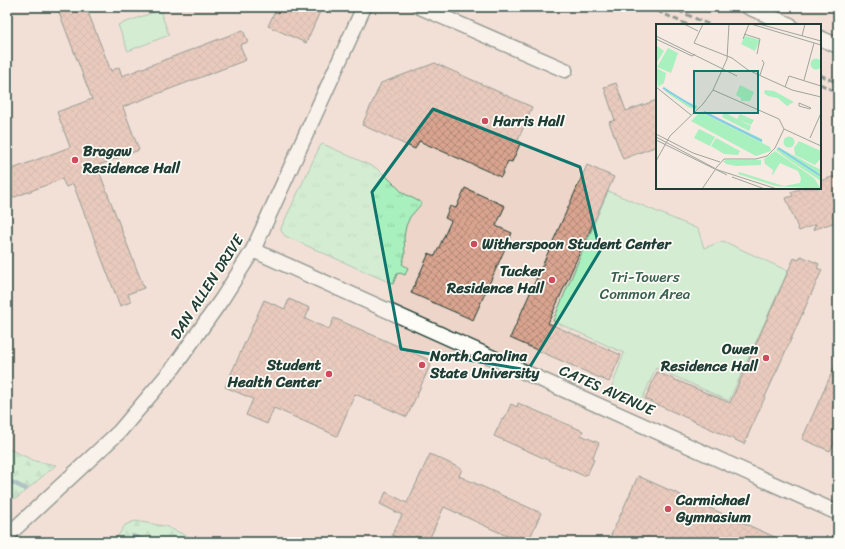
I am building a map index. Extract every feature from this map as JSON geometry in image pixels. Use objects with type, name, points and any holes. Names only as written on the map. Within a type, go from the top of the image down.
[{"type":"street","name":"DAN ALLEN DRIVE","points":[[7,536],[119,432],[174,367],[222,299],[253,250],[364,7]]},
{"type":"street","points":[[420,7],[565,70]]},
{"type":"street","points":[[748,7],[788,24]]},
{"type":"street","points":[[821,38],[838,46]]},
{"type":"street","name":"CATES AVENUE","points":[[253,250],[838,513]]},
{"type":"highlighted area","points":[[433,109],[580,167],[600,251],[528,370],[401,349],[372,192]]},
{"type":"shaded area","name":"North Carolina State University","points":[[7,7],[838,7],[838,542],[7,542]]},
{"type":"green space","points":[[160,10],[169,35],[128,51],[118,25]]},
{"type":"green space","points":[[323,144],[376,168],[403,193],[422,203],[410,217],[406,226],[404,237],[405,255],[402,264],[408,268],[405,275],[400,273],[397,274],[393,284],[285,236],[281,231],[281,228],[320,146]]},
{"type":"green space","name":"Tri-Towers Common Area","points":[[608,191],[698,229],[704,248],[723,241],[788,271],[729,401],[656,368],[641,402],[611,389],[624,353],[553,321]]},
{"type":"green space","points":[[7,448],[35,461],[56,465],[17,498],[7,499]]},
{"type":"green space","points":[[135,521],[165,526],[200,542],[114,542],[125,525]]},
{"type":"building","name":"Bragaw Residence Hall","points":[[57,7],[86,7],[111,71],[119,67],[122,76],[243,30],[248,42],[240,45],[246,60],[123,107],[139,150],[97,166],[144,288],[128,294],[131,302],[120,306],[73,184],[66,187],[62,179],[7,200],[7,171],[70,147],[57,112],[92,99]]},
{"type":"building","points":[[277,7],[322,7],[306,43],[268,26]]},
{"type":"building","points":[[435,63],[532,107],[518,140],[521,142],[512,162],[508,161],[501,177],[419,141],[415,149],[362,125],[381,83]]},
{"type":"building","points":[[616,83],[626,111],[656,100],[656,146],[623,159],[609,122],[615,120],[604,87]]},
{"type":"building","name":"Tucker Residence Hall","points":[[587,165],[614,177],[548,323],[621,355],[609,382],[510,338]]},
{"type":"building","points":[[838,175],[838,221],[813,230],[816,224],[799,231],[786,198],[793,196],[791,192],[799,189],[821,189],[821,181]]},
{"type":"building","name":"Witherspoon Student Center","points":[[465,188],[505,206],[496,226],[512,233],[473,320],[411,293],[429,253],[435,256],[451,221],[445,218],[450,206],[456,208]]},
{"type":"building","name":"Owen Residence Hall","points":[[801,256],[819,264],[817,268],[822,270],[744,444],[645,399],[657,372],[730,403],[794,258],[799,260]]},
{"type":"building","name":"Student Health Center","points":[[289,299],[310,308],[305,319],[329,329],[334,318],[432,361],[407,417],[355,394],[337,436],[274,408],[267,424],[246,415],[253,399],[225,387],[264,300],[285,309]]},
{"type":"building","points":[[838,359],[838,434],[830,451],[802,439]]},
{"type":"building","points":[[518,403],[583,431],[581,435],[599,443],[592,459],[594,460],[587,475],[585,474],[584,476],[494,436],[502,419],[504,420],[511,404],[517,407]]},
{"type":"building","points":[[430,454],[462,469],[459,476],[541,513],[528,542],[520,542],[444,507],[428,542],[407,542],[392,535],[402,515],[380,504],[386,492],[407,503]]},
{"type":"building","name":"Carmichael Gymnasium","points":[[638,476],[786,542],[608,542]]},
{"type":"waterway","points":[[7,480],[26,489]]},
{"type":"waterway","points":[[133,536],[148,542]]},
{"type":"railway","points":[[649,7],[686,24]]},
{"type":"railway","points":[[670,7],[708,24]]},
{"type":"railway","points":[[821,75],[838,83]]},
{"type":"railway","points":[[821,84],[838,93]]},
{"type":"place","name":"Harris Hall","points":[[485,121]]},
{"type":"place","name":"Bragaw Residence Hall","points":[[75,160]]},
{"type":"place","name":"Witherspoon Student Center","points":[[474,244]]},
{"type":"place","name":"Tucker Residence Hall","points":[[552,280]]},
{"type":"place","name":"Owen Residence Hall","points":[[766,358]]},
{"type":"place","name":"North Carolina State University","points":[[422,365]]},
{"type":"place","name":"Student Health Center","points":[[329,374]]},
{"type":"place","name":"Carmichael Gymnasium","points":[[668,509]]}]
